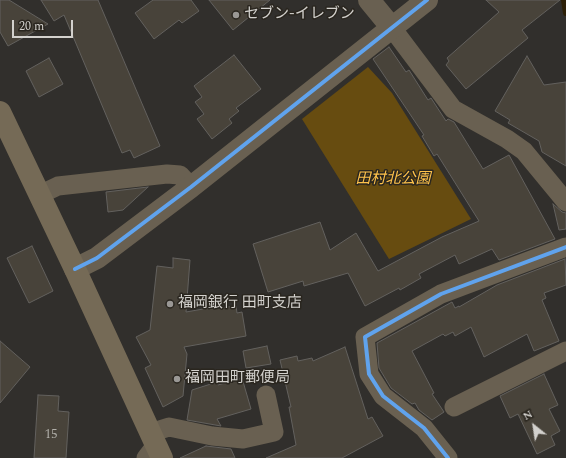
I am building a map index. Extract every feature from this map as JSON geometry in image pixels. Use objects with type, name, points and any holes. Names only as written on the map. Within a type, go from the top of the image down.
[{"type":"main road","points":[[0,112],[75,269],[154,449]]},
{"type":"street","points":[[369,0],[453,109],[524,151],[566,202]]},
{"type":"street","points":[[75,269],[97,258],[191,188],[427,0]]},
{"type":"street","points":[[39,195],[58,186],[167,174],[180,175],[191,188]]},
{"type":"street","points":[[448,458],[424,428],[383,396],[369,374],[365,337],[441,294],[566,247]]},
{"type":"street","points":[[454,406],[566,351]]},
{"type":"street","points":[[154,449],[169,427],[212,436],[243,439],[274,432],[266,395]]},
{"type":"green space","name":"田村北公園","points":[[368,67],[392,93],[471,219],[389,259],[302,119]]},
{"type":"building","points":[[0,0],[9,0],[48,24],[8,46],[0,32]]},
{"type":"building","points":[[41,0],[98,0],[160,146],[134,158],[130,150],[122,153],[64,15],[54,21]]},
{"type":"building","points":[[153,0],[191,0],[199,11],[182,23],[179,20],[154,39],[135,13]]},
{"type":"building","name":"セブン-イレブン","points":[[209,0],[270,0],[233,30]]},
{"type":"building","points":[[486,0],[560,0],[522,30],[528,38],[466,89],[446,65],[449,61],[447,58],[499,12]]},
{"type":"building","points":[[389,47],[406,72],[409,70],[428,100],[431,98],[446,121],[448,119],[454,122],[483,169],[509,155],[555,239],[499,260],[492,249],[459,264],[455,255],[419,274],[421,278],[400,290],[399,288],[365,306],[348,273],[304,286],[303,281],[268,292],[253,244],[320,222],[330,250],[356,233],[378,271],[442,237],[479,221],[437,154],[434,156],[422,136],[424,135],[373,59]]},
{"type":"building","points":[[234,55],[261,89],[236,108],[239,111],[229,119],[232,123],[212,139],[197,119],[204,114],[195,102],[202,97],[194,86]]},
{"type":"building","points":[[527,56],[544,85],[566,82],[566,166],[542,152],[539,141],[508,123],[510,120],[495,111]]},
{"type":"building","points":[[49,58],[63,84],[39,97],[26,71]]},
{"type":"building","points":[[148,187],[123,210],[108,212],[106,192]]},
{"type":"building","points":[[553,204],[562,212],[566,213],[566,229],[559,230]]},
{"type":"building","points":[[32,246],[53,291],[29,303],[7,258]]},
{"type":"building","points":[[173,258],[190,260],[186,312],[220,306],[220,308],[236,306],[237,313],[242,312],[246,336],[184,347],[187,354],[183,396],[163,407],[145,368],[151,365],[136,337],[150,330],[157,266],[173,268]]},
{"type":"building","points":[[565,259],[566,285],[544,293],[546,298],[542,300],[559,341],[534,351],[527,334],[484,357],[471,327],[455,336],[453,332],[445,336],[443,334],[412,351],[434,393],[432,394],[444,412],[432,420],[419,410],[415,403],[412,404],[391,388],[379,368],[377,343],[452,302],[455,308],[459,307],[497,285]]},
{"type":"building","points":[[0,341],[30,367],[0,403]]},
{"type":"building","points":[[267,346],[271,364],[246,368],[243,351]]},
{"type":"building","points":[[345,347],[368,419],[372,417],[383,436],[342,458],[266,458],[296,445],[289,407],[291,407],[280,360],[297,356],[298,361],[312,358],[313,361]]},
{"type":"building","points":[[544,374],[558,405],[549,409],[560,431],[551,436],[555,445],[537,454],[518,414],[510,418],[500,396]]},
{"type":"building","points":[[242,378],[251,409],[217,419],[221,426],[187,420],[192,390],[217,382],[218,385]]},
{"type":"building","points":[[38,395],[59,396],[58,411],[69,412],[66,458],[34,458]]},
{"type":"building","points":[[206,446],[231,449],[235,458],[180,458]]},
{"type":"waterway","points":[[564,0],[566,13]]},
{"type":"cycle path","points":[[75,269],[97,258],[191,187],[427,0]]},
{"type":"cycle path","points":[[448,458],[424,428],[383,396],[369,374],[365,337],[441,294],[566,247]]},
{"type":"place","name":"セブン-イレブン","points":[[236,15]]},
{"type":"place","name":"福岡銀行 田町支店","points":[[170,304]]},
{"type":"place","name":"福岡田町郵便局","points":[[177,379]]}]
